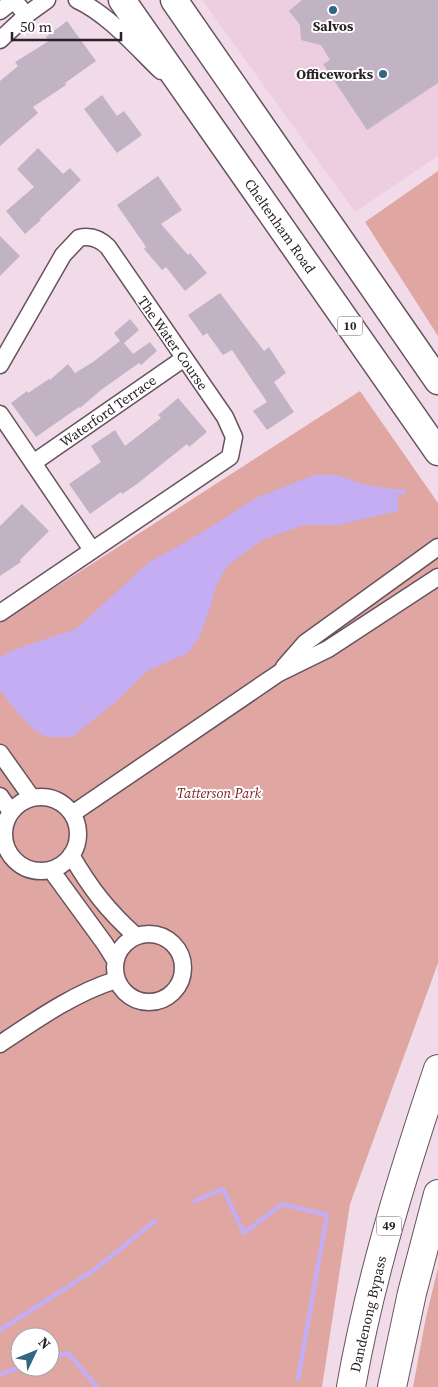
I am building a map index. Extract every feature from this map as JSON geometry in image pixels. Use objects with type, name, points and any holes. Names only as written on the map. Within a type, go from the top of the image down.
[{"type":"highway","name":"Dandenong Bypass","points":[[351,1387],[370,1299],[392,1214],[438,1069]]},
{"type":"highway","points":[[392,1387],[412,1292],[438,1194]]},
{"type":"main road","name":"Cheltenham Road","points":[[122,0],[438,452]]},
{"type":"main road","points":[[174,0],[438,381]]},
{"type":"street","points":[[0,11],[14,0],[26,15]]},
{"type":"street","points":[[0,40],[26,15],[47,0]]},
{"type":"street","points":[[77,0],[108,21],[193,102]]},
{"type":"street","name":"The Water Course","points":[[0,365],[63,255],[79,238],[93,237],[102,240],[108,247],[183,359],[225,417],[234,437],[230,457],[0,614]]},
{"type":"street","name":"Waterford Terrace","points":[[33,463],[183,359]]},
{"type":"street","points":[[0,414],[92,550]]},
{"type":"street","points":[[279,673],[304,643],[438,547]]},
{"type":"street","points":[[72,814],[279,673],[328,649],[438,577]]},
{"type":"street","points":[[0,753],[32,798]]},
{"type":"street","points":[[0,796],[11,812]]},
{"type":"street","points":[[44,797],[54,800],[72,814],[76,824],[78,835],[72,855],[52,870],[42,871],[24,867],[3,846],[6,823],[11,812],[32,798],[44,797]]},
{"type":"street","points":[[72,855],[86,881],[100,900],[136,936]]},
{"type":"street","points":[[52,870],[115,960],[116,980],[129,996],[147,1003],[157,1002],[168,998],[182,980],[183,963],[177,947],[169,940],[158,935],[147,933],[136,936],[122,947],[115,960]]},
{"type":"street","points":[[0,1044],[47,1013],[116,980]]},
{"type":"shaded area","points":[[202,0],[438,0],[438,156],[355,212]]},
{"type":"shaded area","points":[[314,475],[337,475],[363,484],[398,490],[398,511],[338,525],[304,525],[262,540],[227,566],[216,586],[199,638],[188,653],[147,671],[118,700],[72,737],[46,737],[33,729],[0,690],[0,657],[16,649],[76,629],[149,562],[188,541],[256,498]]},
{"type":"green space","points":[[438,171],[438,336],[365,222]]},
{"type":"green space","name":"Tatterson Park","points":[[360,391],[438,503],[438,963],[350,1204],[322,1387],[0,1387],[0,623]]},
{"type":"green space","points":[[438,1268],[438,1387],[413,1387],[426,1317]]},
{"type":"building","name":"Officeworks","points":[[302,0],[438,0],[438,83],[367,130],[323,64],[330,60],[321,45],[301,40],[300,25],[289,11]]},
{"type":"building","points":[[67,21],[96,61],[65,83],[66,85],[33,107],[38,113],[0,146],[0,81],[18,66],[15,62],[49,41],[46,37]]},
{"type":"building","points":[[102,95],[117,116],[124,111],[142,135],[117,153],[84,109]]},
{"type":"building","points":[[38,148],[63,174],[70,168],[81,180],[25,234],[6,211],[34,187],[17,169]]},
{"type":"building","points":[[158,176],[182,210],[161,224],[188,255],[190,253],[207,273],[185,291],[166,267],[162,270],[144,249],[146,247],[117,205]]},
{"type":"building","points":[[0,236],[20,256],[0,276]]},
{"type":"building","points":[[220,293],[264,351],[269,347],[286,373],[274,382],[294,412],[267,430],[253,411],[267,402],[232,350],[223,355],[207,333],[203,336],[188,315]]},
{"type":"building","points":[[130,319],[139,330],[124,343],[133,354],[150,342],[157,351],[141,365],[139,363],[101,390],[80,408],[36,437],[11,403],[27,391],[28,393],[50,380],[68,364],[75,373],[93,362],[120,341],[114,333]]},
{"type":"building","points":[[178,398],[207,432],[189,447],[187,444],[137,484],[122,494],[121,492],[90,514],[69,484],[101,462],[91,446],[115,430],[125,446],[161,418],[158,415]]},
{"type":"building","points":[[22,504],[49,531],[20,560],[21,562],[0,576],[0,526]]},
{"type":"waterway","points":[[393,491],[404,492]]},
{"type":"waterway","points":[[195,1201],[223,1189],[244,1233],[282,1204],[327,1215],[298,1379]]},
{"type":"waterway","points":[[0,1330],[94,1270],[155,1221]]},
{"type":"waterway","points":[[60,1355],[68,1353],[97,1387]]},
{"type":"waterway","points":[[0,1374],[10,1371]]},
{"type":"place","name":"Salvos","points":[[333,10]]},
{"type":"place","name":"Officeworks","points":[[383,74]]}]
